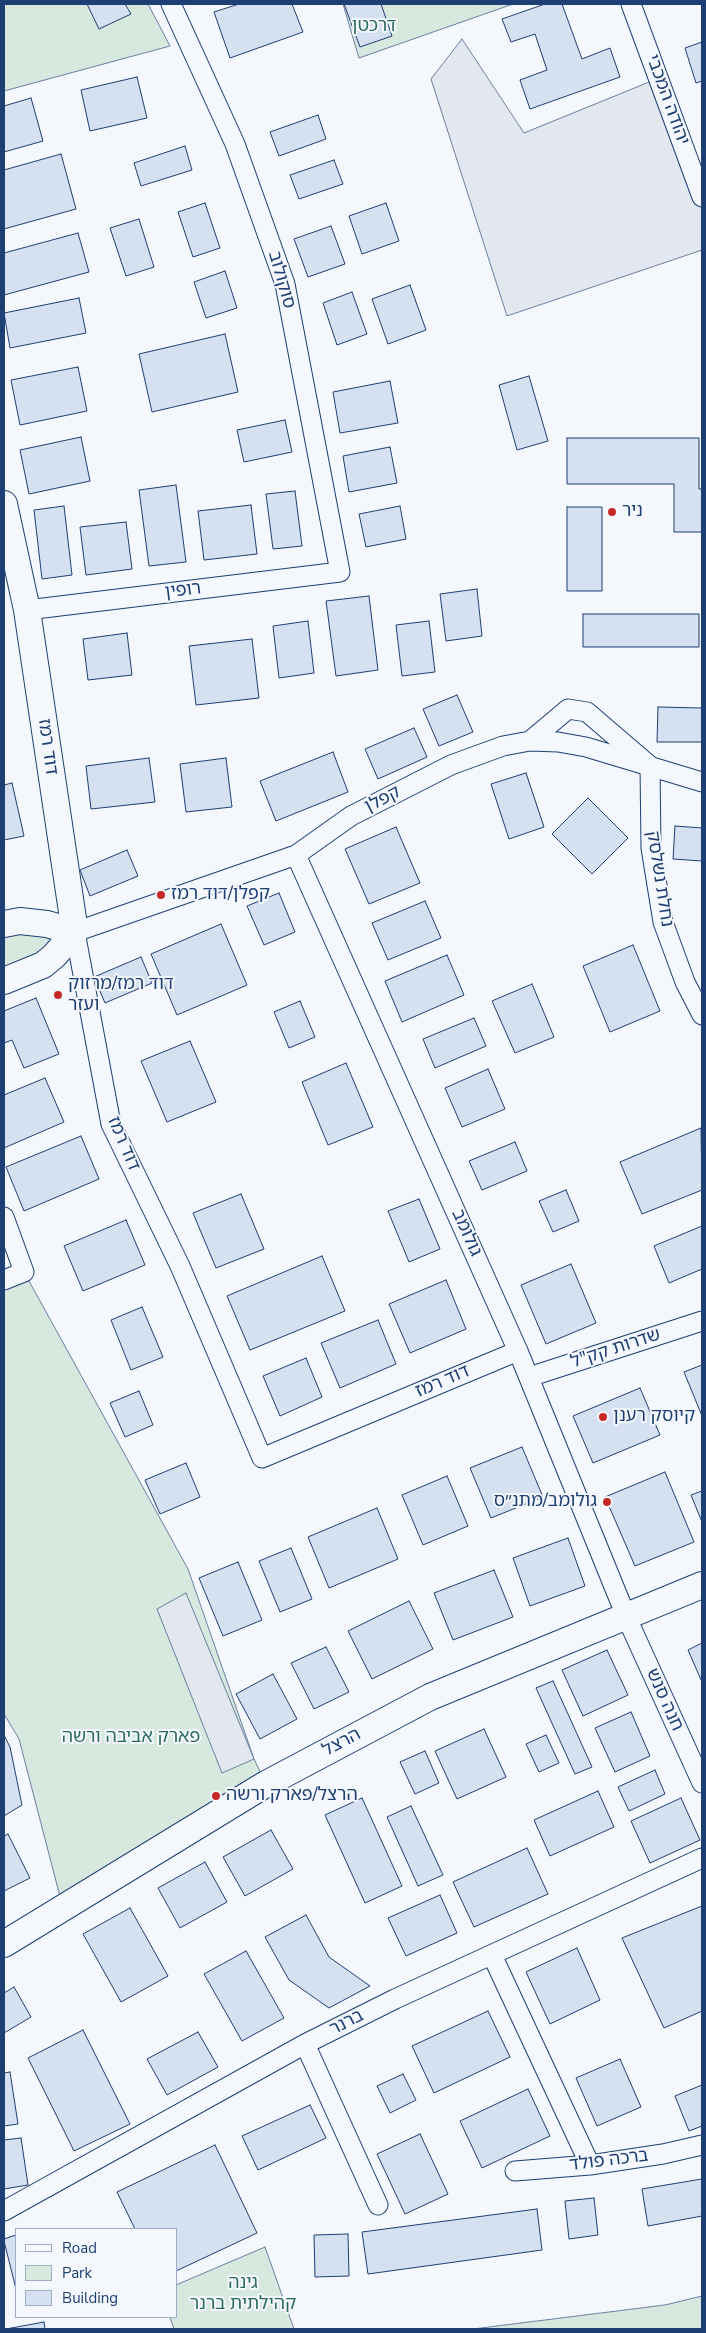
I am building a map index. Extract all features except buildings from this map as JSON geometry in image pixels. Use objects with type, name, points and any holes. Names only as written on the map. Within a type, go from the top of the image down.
[{"type":"street","name":"סוקולוב","points":[[171,4],[235,144],[285,284],[340,572]]},
{"type":"street","name":"יהודה המכבי","points":[[631,4],[702,197]]},
{"type":"street","name":"דוד רמז","points":[[4,504],[27,610],[75,932],[111,1124],[180,1266],[262,1458],[518,1351]]},
{"type":"street","name":"רופין","points":[[27,610],[340,572]]},
{"type":"street","points":[[530,741],[568,709],[587,712],[650,766]]},
{"type":"street","name":"קפלן","points":[[75,932],[296,855],[352,816],[451,765],[486,751],[530,741],[558,742],[586,747],[702,782]]},
{"type":"street","name":"נחלת נשלסק","points":[[650,766],[651,848],[662,922],[686,982],[702,1015]]},
{"type":"street","name":"גולומב","points":[[296,855],[518,1351],[626,1616]]},
{"type":"street","points":[[4,924],[20,921],[48,924],[75,932],[44,966],[4,981]]},
{"type":"street","points":[[4,1217],[24,1272],[4,1280]]},
{"type":"street","name":"שדרות קק\"ל","points":[[529,1377],[702,1321]]},
{"type":"street","name":"הרצל","points":[[4,1944],[266,1784],[430,1697],[702,1585]]},
{"type":"street","name":"חנה סנש","points":[[626,1616],[702,1783]]},
{"type":"street","name":"ברנר","points":[[4,2211],[306,2044],[395,1999],[702,1858]]},
{"type":"street","points":[[492,1955],[590,2165]]},
{"type":"street","points":[[306,2044],[378,2205]]},
{"type":"street","name":"ברכה פולד","points":[[515,2171],[590,2165],[702,2145]]},
{"type":"green space","points":[[4,4],[148,4],[170,46],[4,91]]},
{"type":"green space","name":"דרכטן","points":[[343,4],[513,4],[359,58]]},
{"type":"green space","points":[[4,924],[75,932],[4,981]]},
{"type":"green space","name":"פארק אביבה ורשה","points":[[24,1272],[188,1569],[254,1759],[266,1784],[63,1908],[19,1739],[4,1714],[4,1280]]},
{"type":"green space","name":"גינה קהילתית ברנר","points":[[265,2247],[294,2329],[174,2329],[170,2318],[178,2318],[178,2284]]},
{"type":"green space","points":[[702,2296],[702,2329],[473,2329],[665,2305]]},
{"type":"shaded area","points":[[462,39],[524,133],[659,78],[702,197],[702,250],[507,316],[431,79]]},
{"type":"shaded area","points":[[186,1593],[254,1759],[222,1773],[157,1609]]},
{"type":"place","name":"ניר","points":[[612,512]]},
{"type":"place","name":"קפלן/דוד רמז","points":[[161,895]]},
{"type":"place","name":"דוד רמז/מרזוק ועזר","points":[[58,995]]},
{"type":"place","name":"קיוסק רענן","points":[[603,1417]]},
{"type":"place","name":"גולומב/מתנ״ס","points":[[607,1502]]},
{"type":"place","name":"הרצל/פארק ורשה","points":[[216,1796]]}]
